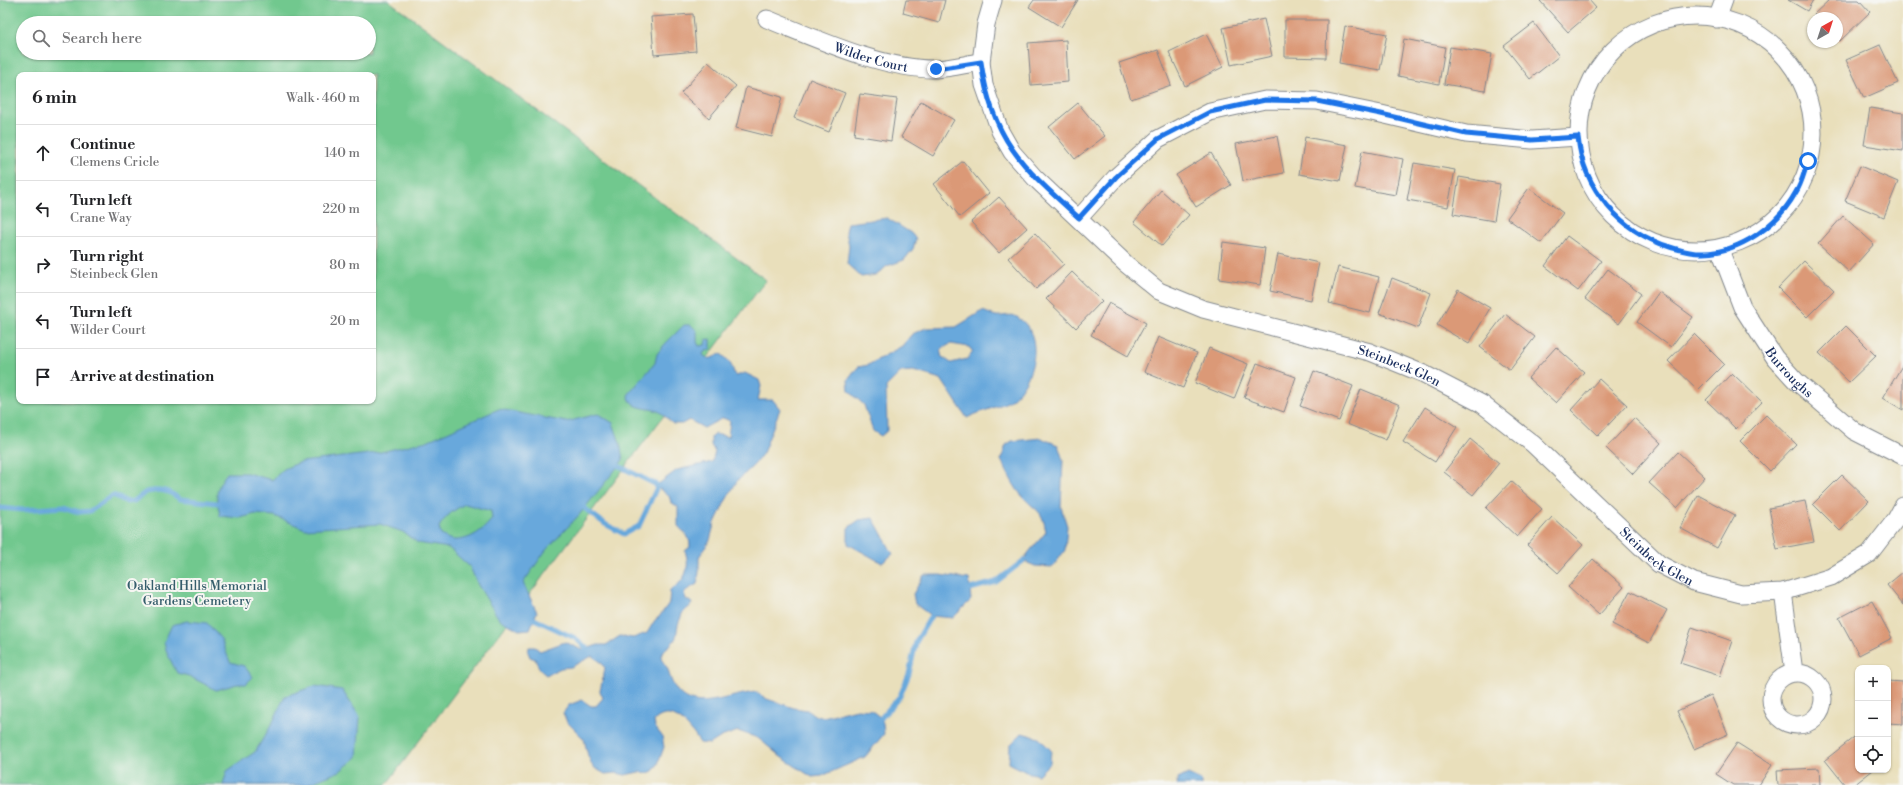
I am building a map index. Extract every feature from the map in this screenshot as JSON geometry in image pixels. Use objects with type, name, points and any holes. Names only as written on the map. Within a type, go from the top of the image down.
[{"type":"street","name":"Steinbeck Glen","points":[[993,0],[986,24],[981,62],[984,85],[1000,131],[1012,152],[1035,178],[1126,264],[1159,291],[1203,309],[1370,352],[1424,374],[1482,404],[1533,444],[1659,564],[1694,582],[1741,594],[1783,592],[1831,577],[1869,554],[1896,519],[1903,506]]},
{"type":"street","points":[[1717,19],[1724,0]]},
{"type":"street","points":[[1692,16],[1717,19],[1738,24],[1766,39],[1786,57],[1799,75],[1807,95],[1812,113],[1813,137],[1802,180],[1796,193],[1775,219],[1757,234],[1739,245],[1703,253],[1687,252],[1663,245],[1639,234],[1621,221],[1600,196],[1586,174],[1580,153],[1578,137],[1579,116],[1591,78],[1613,50],[1645,25],[1667,18],[1692,16]]},
{"type":"street","name":"Wilder Court","points":[[767,19],[821,40],[894,64],[936,69],[981,62]]},
{"type":"street","points":[[1079,218],[1116,177],[1158,139],[1210,112],[1265,100],[1317,101],[1466,134],[1532,140],[1578,137]]},
{"type":"street","name":"Burroughs","points":[[1720,250],[1742,307],[1774,358],[1854,431],[1903,456]]},
{"type":"street","points":[[1783,592],[1794,672]]},
{"type":"green space","name":"Oakland Hills Memorial Gardens Cemetery","points":[[0,0],[388,0],[766,280],[386,785],[0,785]]},
{"type":"water","points":[[887,218],[911,233],[916,239],[913,249],[904,260],[887,266],[877,275],[861,277],[847,264],[849,245],[846,232],[848,223]]},
{"type":"water","points":[[982,311],[996,316],[1015,316],[1026,325],[1032,334],[1034,358],[1031,370],[1020,391],[1009,401],[967,418],[941,379],[913,371],[901,372],[886,387],[887,431],[881,436],[873,431],[864,405],[849,391],[848,380],[858,367],[868,365],[902,346],[912,334],[926,328],[956,327]],"holes":[[[951,344],[969,347],[973,352],[967,359],[951,363],[941,356],[942,348]]]},
{"type":"water","points":[[684,325],[691,325],[697,331],[697,342],[699,346],[705,345],[706,340],[708,339],[711,340],[711,349],[704,352],[703,355],[708,358],[712,358],[721,354],[730,363],[736,376],[745,373],[759,380],[761,386],[758,400],[773,400],[780,409],[763,453],[754,465],[737,481],[714,525],[710,540],[699,557],[697,584],[684,593],[686,599],[692,603],[690,607],[683,612],[678,624],[676,638],[663,652],[661,658],[667,668],[674,686],[682,696],[692,700],[703,702],[756,692],[767,699],[794,708],[807,710],[816,716],[823,717],[857,709],[871,710],[881,718],[884,734],[865,757],[822,776],[812,777],[781,757],[758,738],[738,731],[721,737],[710,744],[700,743],[686,725],[674,716],[668,715],[661,716],[654,721],[655,727],[662,736],[664,747],[658,764],[653,771],[648,773],[639,772],[625,775],[617,773],[605,774],[593,767],[588,756],[584,739],[567,722],[563,713],[569,705],[582,700],[591,706],[596,706],[603,698],[600,691],[605,668],[601,662],[592,656],[571,667],[561,668],[546,675],[540,670],[535,659],[530,657],[528,652],[529,647],[535,647],[540,651],[565,642],[582,650],[598,645],[606,645],[620,636],[633,638],[647,633],[655,620],[669,603],[670,590],[683,579],[687,569],[687,557],[685,551],[690,547],[689,540],[687,535],[678,526],[678,507],[671,502],[669,496],[657,487],[657,485],[677,470],[712,462],[715,452],[711,445],[711,437],[715,434],[728,437],[730,421],[723,418],[704,428],[689,420],[682,424],[673,424],[658,411],[636,406],[630,400],[628,395],[655,363],[657,354],[665,344]]},
{"type":"water","points":[[499,409],[566,422],[598,414],[613,423],[620,443],[623,460],[579,515],[546,550],[523,583],[537,612],[530,629],[519,630],[499,619],[478,585],[470,567],[449,548],[418,543],[403,532],[380,524],[305,529],[275,516],[255,514],[240,518],[220,516],[217,493],[220,484],[227,473],[247,473],[272,480],[284,469],[301,462],[377,453],[427,441]],"holes":[[[465,504],[491,511],[492,519],[480,531],[470,537],[453,540],[441,535],[439,527],[444,519]]]},
{"type":"water","points":[[1041,438],[1058,445],[1063,460],[1061,507],[1067,526],[1065,550],[1053,567],[1035,566],[1023,561],[1046,532],[1041,515],[1017,490],[1001,460],[1006,445],[1012,441]]},
{"type":"water","points":[[873,518],[893,554],[882,563],[848,544],[848,528],[859,520]]},
{"type":"water","points":[[924,575],[940,575],[969,579],[971,600],[953,618],[931,616],[915,604],[913,594]]},
{"type":"water","points":[[187,621],[207,623],[221,639],[230,662],[244,666],[253,677],[246,684],[237,684],[216,690],[189,676],[177,673],[167,653],[164,642],[172,625]]},
{"type":"water","points":[[315,686],[342,690],[360,717],[357,757],[340,771],[306,785],[223,785],[227,771],[255,752],[272,724],[285,696]]},
{"type":"water","points":[[1022,733],[1039,738],[1051,750],[1050,763],[1038,775],[1026,772],[1009,763],[1010,745]]},
{"type":"water","points":[[1188,774],[1201,780],[1202,785],[1176,785],[1178,779]]},
{"type":"building","points":[[906,0],[945,0],[939,23],[903,13]]},
{"type":"building","points":[[1034,0],[1078,0],[1061,27],[1029,7]]},
{"type":"building","points":[[1589,0],[1596,8],[1568,32],[1540,1]]},
{"type":"building","points":[[1788,0],[1813,0],[1807,11]]},
{"type":"building","points":[[1829,0],[1859,0],[1870,12],[1843,38],[1843,12],[1816,12]]},
{"type":"building","points":[[693,14],[696,51],[654,55],[651,17]]},
{"type":"building","points":[[1264,19],[1272,56],[1231,65],[1223,28]]},
{"type":"building","points":[[1285,20],[1327,20],[1326,58],[1285,57]]},
{"type":"building","points":[[1534,23],[1559,56],[1530,79],[1504,46]]},
{"type":"building","points":[[1345,26],[1387,34],[1380,70],[1339,63]]},
{"type":"building","points":[[1206,34],[1223,67],[1185,86],[1169,52]]},
{"type":"building","points":[[1404,39],[1445,47],[1439,84],[1398,76]]},
{"type":"building","points":[[1066,40],[1068,82],[1031,85],[1028,43]]},
{"type":"building","points":[[1880,45],[1898,83],[1864,98],[1846,60]]},
{"type":"building","points":[[1450,47],[1492,54],[1485,91],[1444,84]]},
{"type":"building","points":[[1158,50],[1171,85],[1131,99],[1119,63]]},
{"type":"building","points":[[708,62],[736,86],[709,118],[681,93]]},
{"type":"building","points":[[810,79],[845,93],[829,132],[794,118]]},
{"type":"building","points":[[746,87],[782,97],[772,137],[736,128]]},
{"type":"building","points":[[860,94],[897,99],[891,141],[854,135]]},
{"type":"building","points":[[921,101],[954,120],[933,156],[901,137]]},
{"type":"building","points":[[1078,103],[1105,136],[1075,159],[1049,127]]},
{"type":"building","points":[[1870,108],[1903,113],[1903,151],[1864,145]]},
{"type":"building","points":[[1277,136],[1284,173],[1243,181],[1236,144]]},
{"type":"building","points":[[1305,137],[1347,145],[1340,181],[1299,174]]},
{"type":"building","points":[[1362,151],[1403,159],[1396,195],[1355,188]]},
{"type":"building","points":[[1211,153],[1231,185],[1196,207],[1176,175]]},
{"type":"building","points":[[963,161],[989,193],[960,217],[934,184]]},
{"type":"building","points":[[1414,163],[1455,170],[1448,207],[1407,200]]},
{"type":"building","points":[[1860,166],[1898,182],[1884,217],[1845,201]]},
{"type":"building","points":[[1459,177],[1500,184],[1494,221],[1453,214]]},
{"type":"building","points":[[1529,188],[1563,213],[1541,243],[1507,218]]},
{"type":"building","points":[[1161,190],[1189,215],[1162,246],[1134,222]]},
{"type":"building","points":[[999,197],[1027,228],[999,253],[971,222]]},
{"type":"building","points":[[1843,216],[1874,244],[1849,272],[1818,244]]},
{"type":"building","points":[[1035,233],[1064,264],[1036,289],[1008,258]]},
{"type":"building","points":[[1567,236],[1601,261],[1578,291],[1545,266]]},
{"type":"building","points":[[1223,242],[1265,248],[1260,285],[1219,279]]},
{"type":"building","points":[[1278,254],[1319,263],[1311,300],[1270,291]]},
{"type":"building","points":[[1804,261],[1834,290],[1807,317],[1778,288]]},
{"type":"building","points":[[1338,267],[1379,277],[1370,313],[1329,303]]},
{"type":"building","points":[[1608,269],[1641,294],[1619,324],[1585,299]]},
{"type":"building","points":[[1072,272],[1102,301],[1076,328],[1046,299]]},
{"type":"building","points":[[1392,278],[1431,293],[1418,328],[1379,313]]},
{"type":"building","points":[[1458,289],[1490,308],[1469,344],[1437,325]]},
{"type":"building","points":[[1659,292],[1693,317],[1671,347],[1637,322]]},
{"type":"building","points":[[1109,303],[1146,323],[1128,356],[1091,335]]},
{"type":"building","points":[[1505,314],[1535,337],[1510,370],[1480,347]]},
{"type":"building","points":[[1846,326],[1876,356],[1849,382],[1819,353]]},
{"type":"building","points":[[1694,334],[1724,364],[1698,390],[1668,361]]},
{"type":"building","points":[[1158,337],[1197,353],[1183,388],[1144,372]]},
{"type":"building","points":[[1556,347],[1584,372],[1556,403],[1528,378]]},
{"type":"building","points":[[1209,348],[1248,364],[1234,399],[1195,383]]},
{"type":"building","points":[[1257,363],[1296,377],[1284,412],[1244,398]]},
{"type":"building","points":[[1903,364],[1903,410],[1883,398]]},
{"type":"building","points":[[1314,371],[1353,386],[1339,421],[1300,406]]},
{"type":"building","points":[[1732,373],[1762,402],[1736,429],[1706,400]]},
{"type":"building","points":[[1599,379],[1627,405],[1598,436],[1571,410]]},
{"type":"building","points":[[1361,389],[1400,405],[1386,440],[1347,424]]},
{"type":"building","points":[[1425,407],[1457,427],[1435,462],[1403,442]]},
{"type":"building","points":[[1766,415],[1796,444],[1770,471],[1740,441]]},
{"type":"building","points":[[1634,418],[1661,443],[1633,474],[1606,448]]},
{"type":"building","points":[[1470,439],[1499,463],[1473,495],[1444,472]]},
{"type":"building","points":[[1678,452],[1705,477],[1677,508],[1649,483]]},
{"type":"building","points":[[1842,475],[1869,501],[1840,531],[1813,504]]},
{"type":"building","points":[[1511,481],[1542,509],[1517,537],[1486,508]]},
{"type":"building","points":[[1698,495],[1735,515],[1717,548],[1680,528]]},
{"type":"building","points":[[1805,501],[1814,542],[1777,549],[1769,508]]},
{"type":"building","points":[[1552,517],[1583,545],[1558,573],[1527,545]]},
{"type":"building","points":[[1593,559],[1624,587],[1599,615],[1568,587]]},
{"type":"building","points":[[1903,572],[1903,605],[1887,585]]},
{"type":"building","points":[[1630,591],[1667,610],[1649,643],[1612,624]]},
{"type":"building","points":[[1872,601],[1892,638],[1859,655],[1839,618]]},
{"type":"building","points":[[1692,627],[1732,641],[1720,676],[1680,663]]},
{"type":"building","points":[[1891,681],[1903,682],[1903,724],[1891,723]]},
{"type":"building","points":[[1711,695],[1728,734],[1694,749],[1677,711]]},
{"type":"building","points":[[1855,736],[1855,773],[1869,773],[1854,785],[1845,785],[1825,760]]},
{"type":"building","points":[[1737,743],[1772,765],[1759,785],[1733,785],[1716,774]]},
{"type":"building","points":[[1819,768],[1820,785],[1778,785],[1777,770]]},
{"type":"waterway","points":[[613,463],[657,485]]},
{"type":"waterway","points":[[584,508],[605,524],[624,534],[639,526],[657,487]]},
{"type":"waterway","points":[[0,508],[23,510],[63,507],[79,512],[90,511],[113,495],[127,502],[134,501],[146,492],[160,490],[169,492],[180,499],[217,503],[224,502]]},
{"type":"waterway","points":[[970,589],[996,582],[1023,561]]},
{"type":"waterway","points":[[881,718],[900,696],[909,674],[916,642],[931,616]]},
{"type":"waterway","points":[[534,619],[575,638],[588,649]]},
{"type":"route","points":[[936,69],[981,62],[984,85],[991,108],[1000,131],[1012,152],[1035,178],[1079,218],[1116,177],[1158,139],[1210,112],[1265,100],[1317,101],[1466,134],[1532,140],[1578,137],[1580,153],[1586,174],[1600,196],[1621,221],[1639,234],[1663,245],[1687,252],[1703,253],[1720,250],[1739,245],[1757,234],[1775,219],[1796,193],[1808,161]]}]
